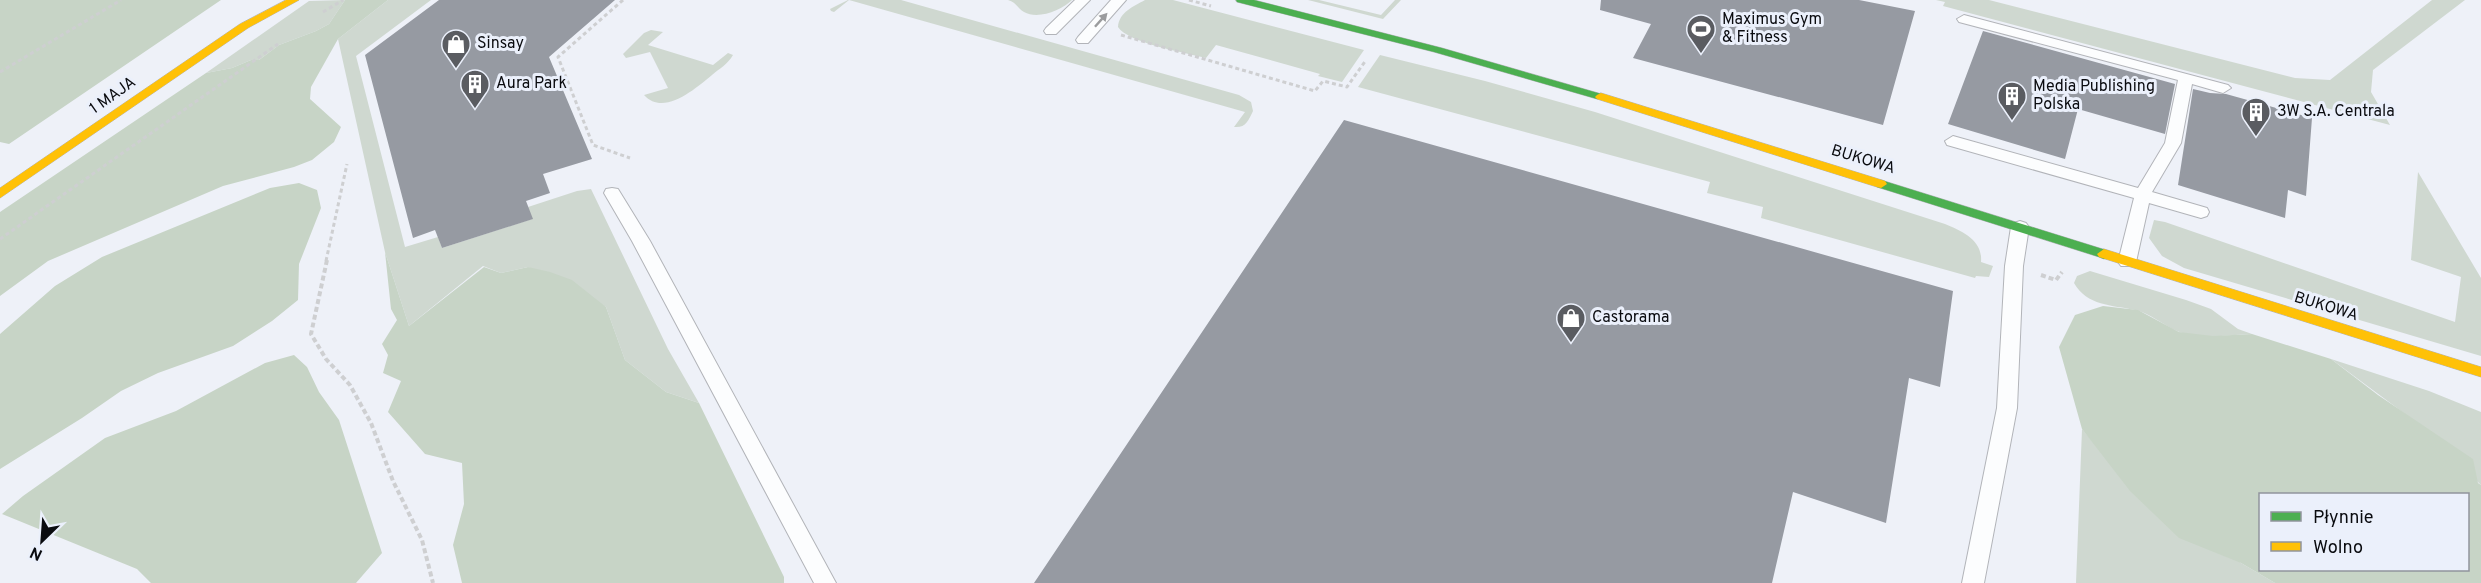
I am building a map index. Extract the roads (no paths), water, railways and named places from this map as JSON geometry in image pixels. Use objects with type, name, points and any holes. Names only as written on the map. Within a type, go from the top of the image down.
[{"type":"street","name":"1 MAJA","points":[[244,26],[269,0]]},
{"type":"street","name":"1 MAJA","points":[[0,194],[244,26],[294,0]]},
{"type":"street","name":"BUKOWA","points":[[1241,0],[1438,50],[1599,96],[2478,372]]},
{"type":"lane","points":[[1051,31],[1083,0]]},
{"type":"lane","points":[[1083,40],[1119,0]]},
{"type":"lane","points":[[1964,19],[2223,88]]},
{"type":"lane","points":[[2127,262],[2143,194],[2173,142],[2186,78]]},
{"type":"lane","points":[[1953,141],[2201,212]]},
{"type":"lane","points":[[612,193],[653,262],[825,583]]},
{"type":"lane","points":[[1973,583],[2007,408],[2014,267],[2020,227]]},
{"type":"place","name":"Maximus Gym & Fitness","points":[[1701,54]]},
{"type":"place","name":"Sinsay","points":[[456,70]]},
{"type":"place","name":"Aura Park","points":[[475,110]]},
{"type":"place","name":"Media Publishing Polska","points":[[2012,122]]},
{"type":"place","name":"3W S.A. Centrala","points":[[2256,138]]},
{"type":"place","name":"Castorama","points":[[1571,344]]}]
